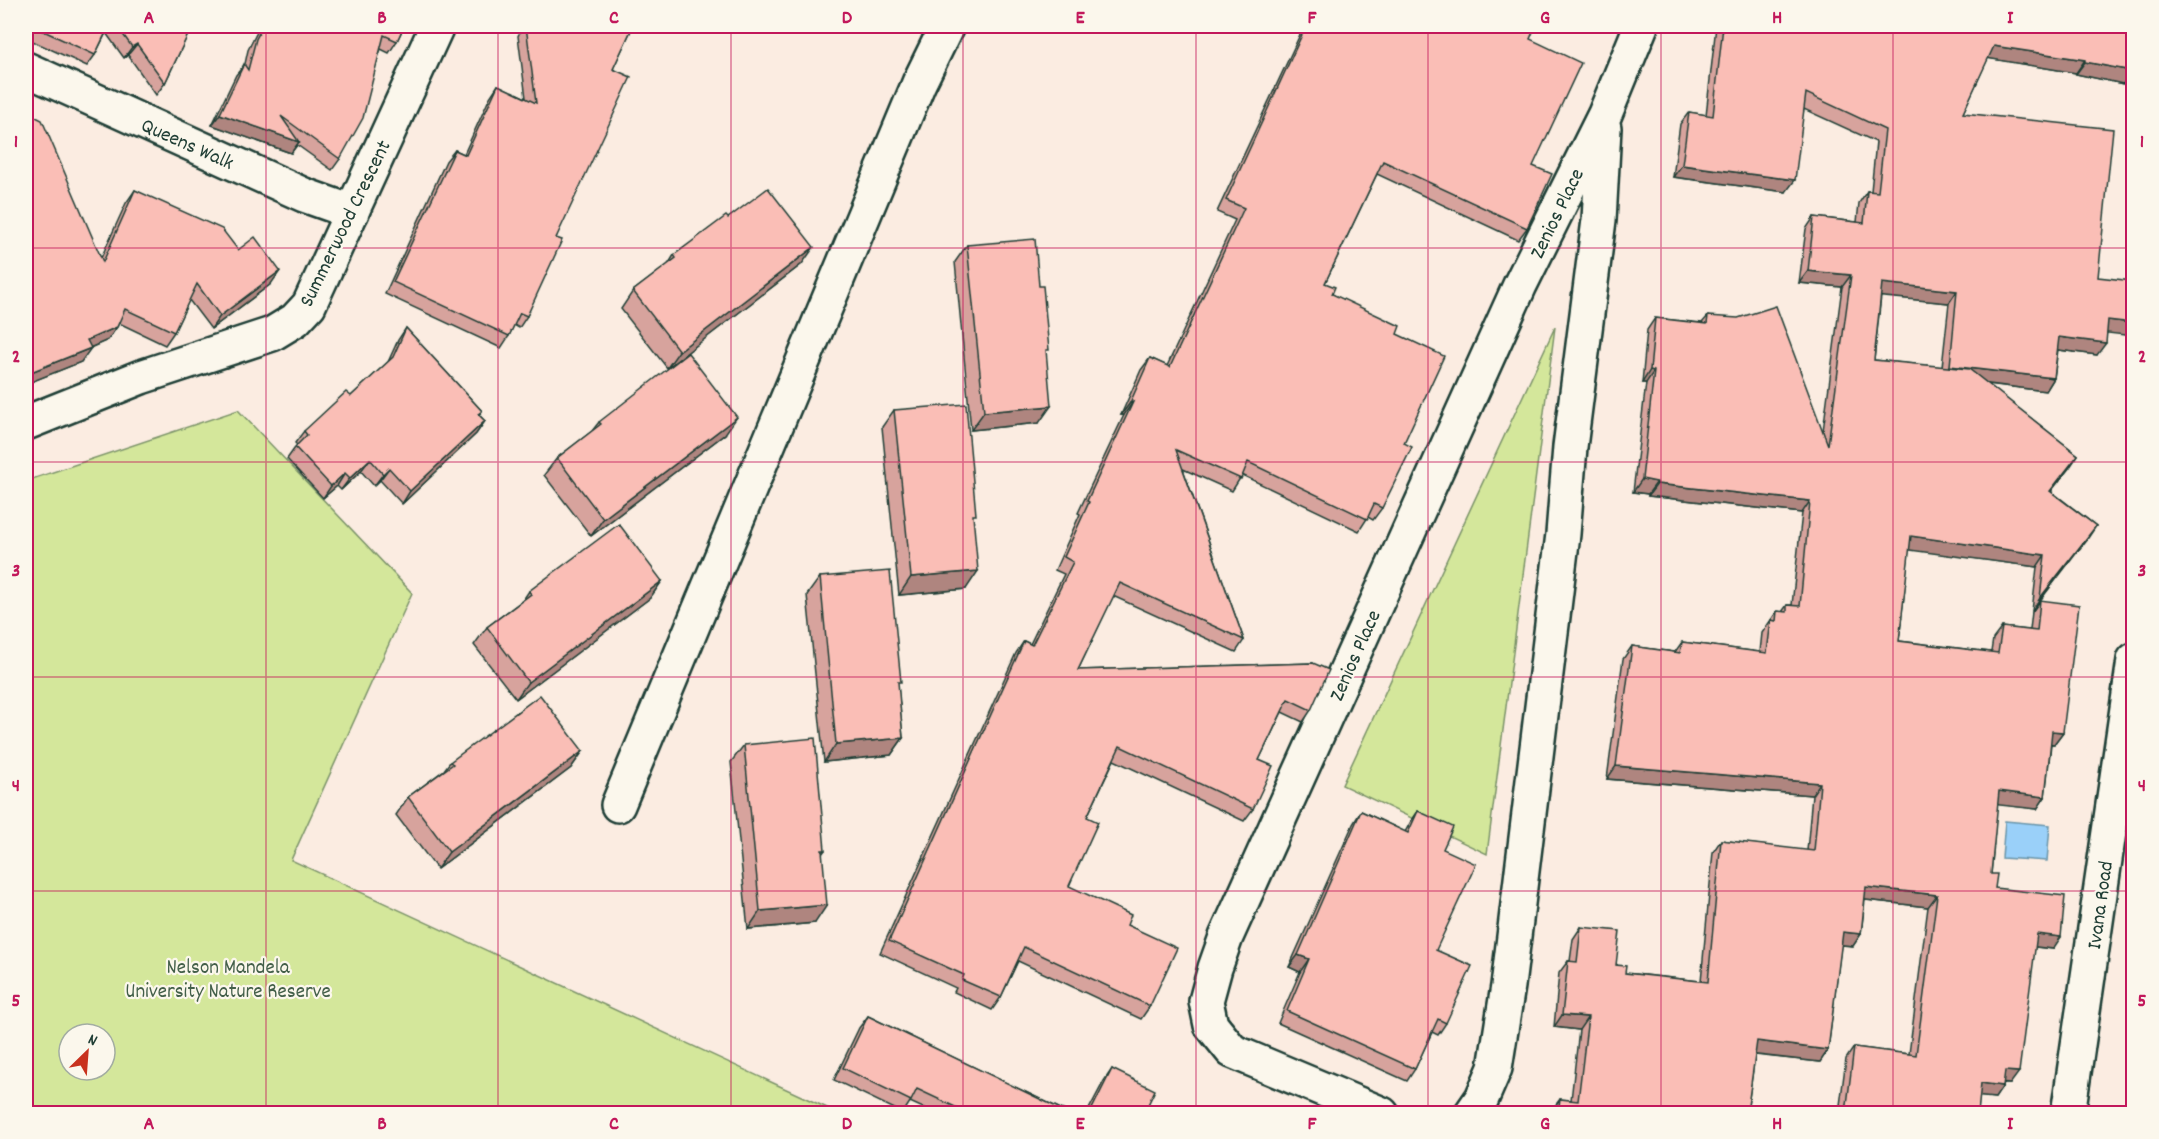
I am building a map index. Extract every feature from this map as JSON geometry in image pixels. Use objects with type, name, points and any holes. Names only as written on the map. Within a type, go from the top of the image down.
[{"type":"street","name":"Summerwood Crescent","points":[[26,423],[141,377],[272,334],[295,320],[309,305],[437,26]]},
{"type":"street","points":[[618,805],[919,83],[947,26]]},
{"type":"street","name":"Zenios Place","points":[[1382,1113],[1232,1051],[1211,1025],[1206,1000],[1226,937],[1520,285],[1605,114],[1641,26]]},
{"type":"street","name":"Queens Walk","points":[[26,69],[304,195],[352,212]]},
{"type":"street","name":"Zenios Place","points":[[1471,1113],[1482,1098],[1495,1068],[1508,986],[1599,220],[1605,114]]},
{"type":"street","name":"Ivana Road","points":[[2068,1113],[2133,660]]},
{"type":"green space","points":[[1555,327],[1487,854],[1342,785]]},
{"type":"green space","name":"Nelson Mandela University Nature Reserve","points":[[238,410],[412,593],[291,860],[838,1113],[26,1113],[26,481]]},
{"type":"water","points":[[2005,821],[2050,825],[2047,861],[2002,858]]},
{"type":"building","points":[[33,26],[109,26],[95,55]]},
{"type":"building","points":[[117,26],[192,26],[165,83],[137,44],[132,47]]},
{"type":"building","points":[[263,26],[404,26],[397,41],[384,35],[363,118],[340,159],[281,116],[299,142],[220,114],[244,64],[248,70],[256,39]]},
{"type":"building","points":[[526,26],[633,26],[613,69],[631,77],[556,238],[562,240],[527,316],[520,313],[509,336],[393,282],[455,150],[466,155],[498,85],[536,103]]},
{"type":"building","points":[[1306,26],[1518,26],[1533,32],[1530,39],[1581,63],[1533,166],[1552,174],[1527,228],[1383,161],[1325,283],[1335,287],[1332,294],[1400,326],[1397,334],[1444,356],[1404,443],[1412,447],[1382,508],[1374,504],[1367,519],[1248,462],[1241,479],[1176,450],[1244,640],[1120,583],[1078,670],[1313,663],[1329,670],[1311,710],[1288,699],[1259,760],[1273,766],[1253,809],[1120,746],[1087,817],[1098,822],[1069,886],[1131,915],[1127,925],[1177,948],[1150,1006],[1024,947],[1001,997],[962,980],[964,975],[889,941],[1024,641],[1032,645],[1073,562],[1064,557],[1133,402],[1130,403],[1150,358],[1170,367],[1244,208],[1226,200]]},
{"type":"building","points":[[1723,26],[2133,26],[2132,71],[2085,62],[2085,60],[1994,46],[1963,113],[2113,129],[2098,277],[2133,281],[2133,323],[2108,320],[2106,343],[2059,337],[2054,378],[1950,366],[1957,291],[1882,283],[1874,360],[1969,369],[2078,455],[2050,491],[2096,526],[2040,598],[2045,555],[1911,536],[1899,641],[1998,653],[2002,627],[2037,631],[2040,600],[2079,605],[2063,732],[2052,731],[2045,797],[1999,791],[1991,874],[1997,874],[1995,888],[2065,896],[2061,937],[2037,934],[2019,1072],[2005,1071],[2003,1086],[1981,1083],[1978,1113],[1846,1113],[1854,1047],[1916,1055],[1937,895],[1866,887],[1861,934],[1843,932],[1828,1050],[1757,1041],[1747,1113],[1558,1113],[1560,1099],[1578,1101],[1588,1017],[1562,1015],[1568,961],[1577,962],[1581,927],[1620,931],[1616,965],[1626,966],[1625,973],[1708,982],[1721,840],[1814,851],[1820,783],[1616,766],[1632,646],[1680,653],[1682,642],[1767,653],[1771,620],[1776,621],[1777,611],[1787,612],[1787,605],[1800,606],[1810,501],[1657,484],[1657,482],[1642,479],[1654,371],[1650,370],[1655,318],[1707,324],[1708,316],[1738,318],[1776,306],[1828,445],[1851,275],[1808,271],[1814,217],[1864,223],[1867,191],[1878,192],[1885,130],[1806,93],[1795,180],[1682,165],[1689,112],[1713,116]]},
{"type":"building","points":[[26,112],[42,120],[103,262],[135,190],[222,229],[238,250],[255,237],[280,271],[220,316],[197,284],[174,332],[125,309],[117,327],[87,340],[91,348],[26,374]]},
{"type":"building","points":[[768,188],[814,247],[679,351],[633,291],[676,258],[674,255]]},
{"type":"building","points":[[1035,239],[1039,286],[1043,286],[1051,406],[984,412],[967,245]]},
{"type":"building","points":[[406,328],[482,411],[478,414],[485,421],[410,491],[389,468],[383,474],[370,459],[350,478],[345,473],[331,486],[295,447],[307,435],[304,431],[346,392],[351,396],[393,357]]},
{"type":"building","points":[[688,353],[737,417],[603,519],[557,458],[601,424],[599,422]]},
{"type":"building","points":[[966,404],[976,515],[973,515],[978,571],[911,577],[894,410]]},
{"type":"building","points":[[619,524],[662,581],[528,682],[487,627],[531,594],[529,591]]},
{"type":"building","points":[[890,571],[901,682],[898,682],[903,738],[836,744],[820,577]]},
{"type":"building","points":[[540,695],[583,751],[449,852],[408,797],[453,764],[450,762]]},
{"type":"building","points":[[815,738],[825,850],[822,850],[827,905],[760,911],[744,745]]},
{"type":"building","points":[[1361,811],[1408,833],[1418,811],[1453,827],[1443,849],[1476,864],[1436,950],[1472,966],[1446,1023],[1438,1019],[1415,1069],[1287,1011],[1309,959],[1298,955]]},
{"type":"building","points":[[868,1016],[1069,1113],[968,1113],[917,1089],[911,1101],[843,1068]]},
{"type":"building","points":[[1112,1069],[1155,1090],[1144,1113],[1090,1113]]}]
